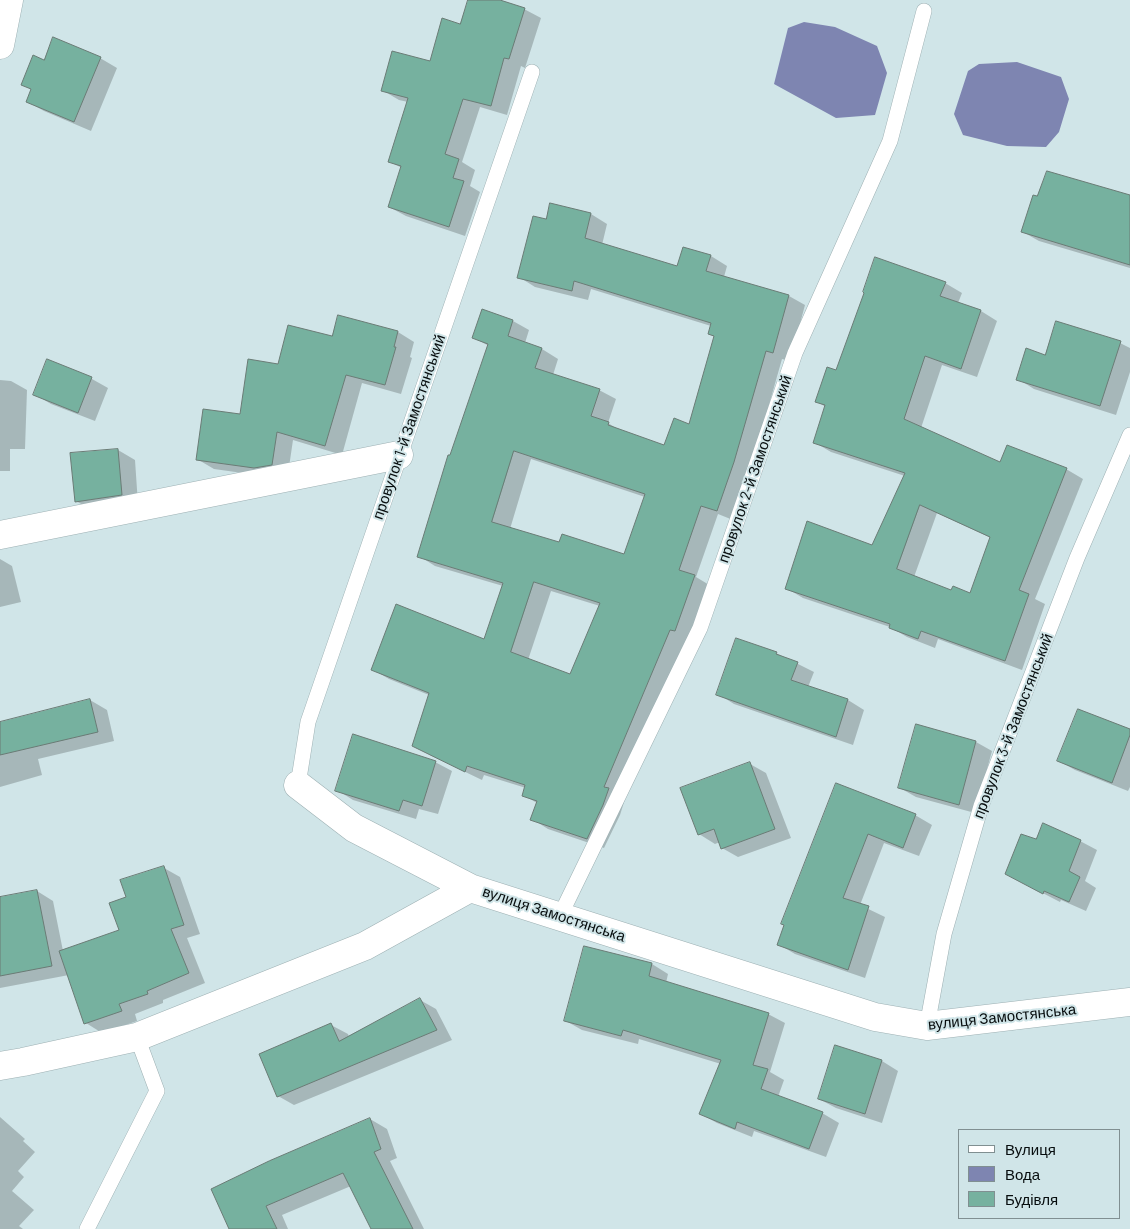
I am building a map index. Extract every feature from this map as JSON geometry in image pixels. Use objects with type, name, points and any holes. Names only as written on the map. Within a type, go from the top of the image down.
[{"type":"street","points":[[0,45],[10,0]]},
{"type":"street","points":[[0,535],[399,455]]},
{"type":"street","points":[[298,785],[354,828],[470,888]]},
{"type":"street","name":"вулиця Замостянська","points":[[0,1066],[137,1037],[365,946],[470,888],[875,1017],[927,1026],[1130,1002]]},
{"type":"lane","name":"провулок 2-й Замостянський","points":[[560,916],[700,628],[795,353],[890,140],[924,12]]},
{"type":"lane","name":"провулок 1-й Замостянський","points":[[298,785],[308,722],[532,72]]},
{"type":"lane","name":"провулок 3-й Замостянський","points":[[927,1026],[944,934],[981,806],[1077,558],[1130,435]]},
{"type":"lane","points":[[87,1229],[157,1091],[137,1037]]},
{"type":"water","points":[[804,22],[835,27],[877,46],[887,73],[875,115],[836,118],[774,84],[788,28]]},
{"type":"water","points":[[1017,62],[1061,77],[1069,99],[1059,132],[1046,147],[1007,146],[963,135],[954,114],[968,71],[979,64]]},
{"type":"building","points":[[468,0],[500,0],[525,8],[509,59],[504,58],[491,106],[463,99],[445,154],[459,159],[453,178],[464,181],[449,227],[388,207],[401,166],[388,162],[408,98],[381,91],[392,51],[430,61],[442,18],[460,24]]},
{"type":"building","points":[[53,37],[101,57],[74,122],[26,102],[31,89],[21,85],[33,55],[44,60]]},
{"type":"building","points":[[1047,171],[1130,195],[1130,265],[1021,232],[1033,195],[1037,196]]},
{"type":"building","points":[[550,203],[591,213],[585,238],[677,266],[683,247],[711,255],[706,271],[789,295],[773,353],[766,351],[734,462],[717,511],[701,506],[679,570],[695,575],[675,631],[670,630],[604,787],[609,788],[587,839],[530,820],[537,801],[522,796],[525,785],[467,766],[465,772],[412,746],[429,693],[371,670],[396,604],[484,639],[503,583],[417,557],[448,455],[450,455],[488,344],[472,338],[482,309],[513,320],[508,336],[542,348],[535,368],[600,389],[591,416],[609,422],[608,425],[664,445],[674,418],[689,424],[714,336],[708,334],[711,323],[574,281],[572,291],[517,278],[533,216],[546,219]],"holes":[[[514,451],[645,494],[624,554],[562,534],[559,542],[492,522]],[[534,582],[600,603],[570,674],[511,652]]]},
{"type":"building","points":[[875,257],[946,282],[940,296],[981,310],[961,369],[925,356],[904,419],[1000,462],[1007,445],[1067,468],[1019,590],[1029,594],[1005,661],[921,631],[918,639],[889,628],[890,624],[785,589],[807,521],[872,545],[905,473],[813,443],[825,405],[815,402],[827,367],[836,370]],"holes":[[[920,505],[990,537],[970,593],[953,586],[951,590],[897,569]]]},
{"type":"building","points":[[338,315],[398,331],[394,347],[396,347],[385,385],[346,375],[325,446],[277,432],[272,465],[254,468],[196,460],[203,409],[240,414],[248,359],[278,364],[288,325],[332,336]]},
{"type":"building","points":[[1056,321],[1121,341],[1100,406],[1016,380],[1026,348],[1045,355]]},
{"type":"building","points":[[47,359],[92,377],[78,413],[33,395]]},
{"type":"building","points":[[118,449],[122,495],[75,502],[70,453]]},
{"type":"building","points":[[736,638],[777,652],[776,654],[798,662],[791,680],[848,699],[836,737],[716,695]]},
{"type":"building","points":[[90,699],[98,732],[0,755],[0,722]]},
{"type":"building","points":[[1078,709],[1130,729],[1130,735],[1112,783],[1057,761]]},
{"type":"building","points":[[916,724],[976,741],[959,805],[898,788]]},
{"type":"building","points":[[353,734],[436,761],[422,806],[403,800],[399,811],[335,791]]},
{"type":"building","points":[[750,762],[775,829],[721,849],[714,829],[698,835],[680,788]]},
{"type":"building","points":[[836,783],[916,814],[903,848],[868,834],[843,898],[869,906],[848,970],[777,945],[784,925],[781,924]]},
{"type":"building","points":[[1043,823],[1081,840],[1069,871],[1080,877],[1069,902],[1044,891],[1043,894],[1005,874],[1021,834],[1036,839]]},
{"type":"building","points":[[164,866],[184,925],[171,929],[189,973],[147,991],[148,994],[119,1004],[122,1011],[84,1024],[59,951],[119,930],[109,903],[126,897],[120,880]]},
{"type":"building","points":[[37,890],[52,966],[0,976],[0,897]]},
{"type":"building","points":[[584,946],[652,963],[649,976],[769,1013],[753,1065],[768,1069],[761,1089],[823,1112],[809,1149],[737,1122],[735,1129],[699,1114],[721,1060],[623,1030],[621,1036],[564,1021]]},
{"type":"building","points":[[420,998],[437,1030],[277,1097],[259,1054],[331,1023],[339,1041]]},
{"type":"building","points":[[835,1045],[882,1060],[865,1114],[818,1099]]},
{"type":"building","points":[[370,1118],[381,1149],[374,1152],[413,1229],[371,1229],[343,1173],[266,1206],[277,1229],[229,1229],[211,1189],[269,1161]]}]
